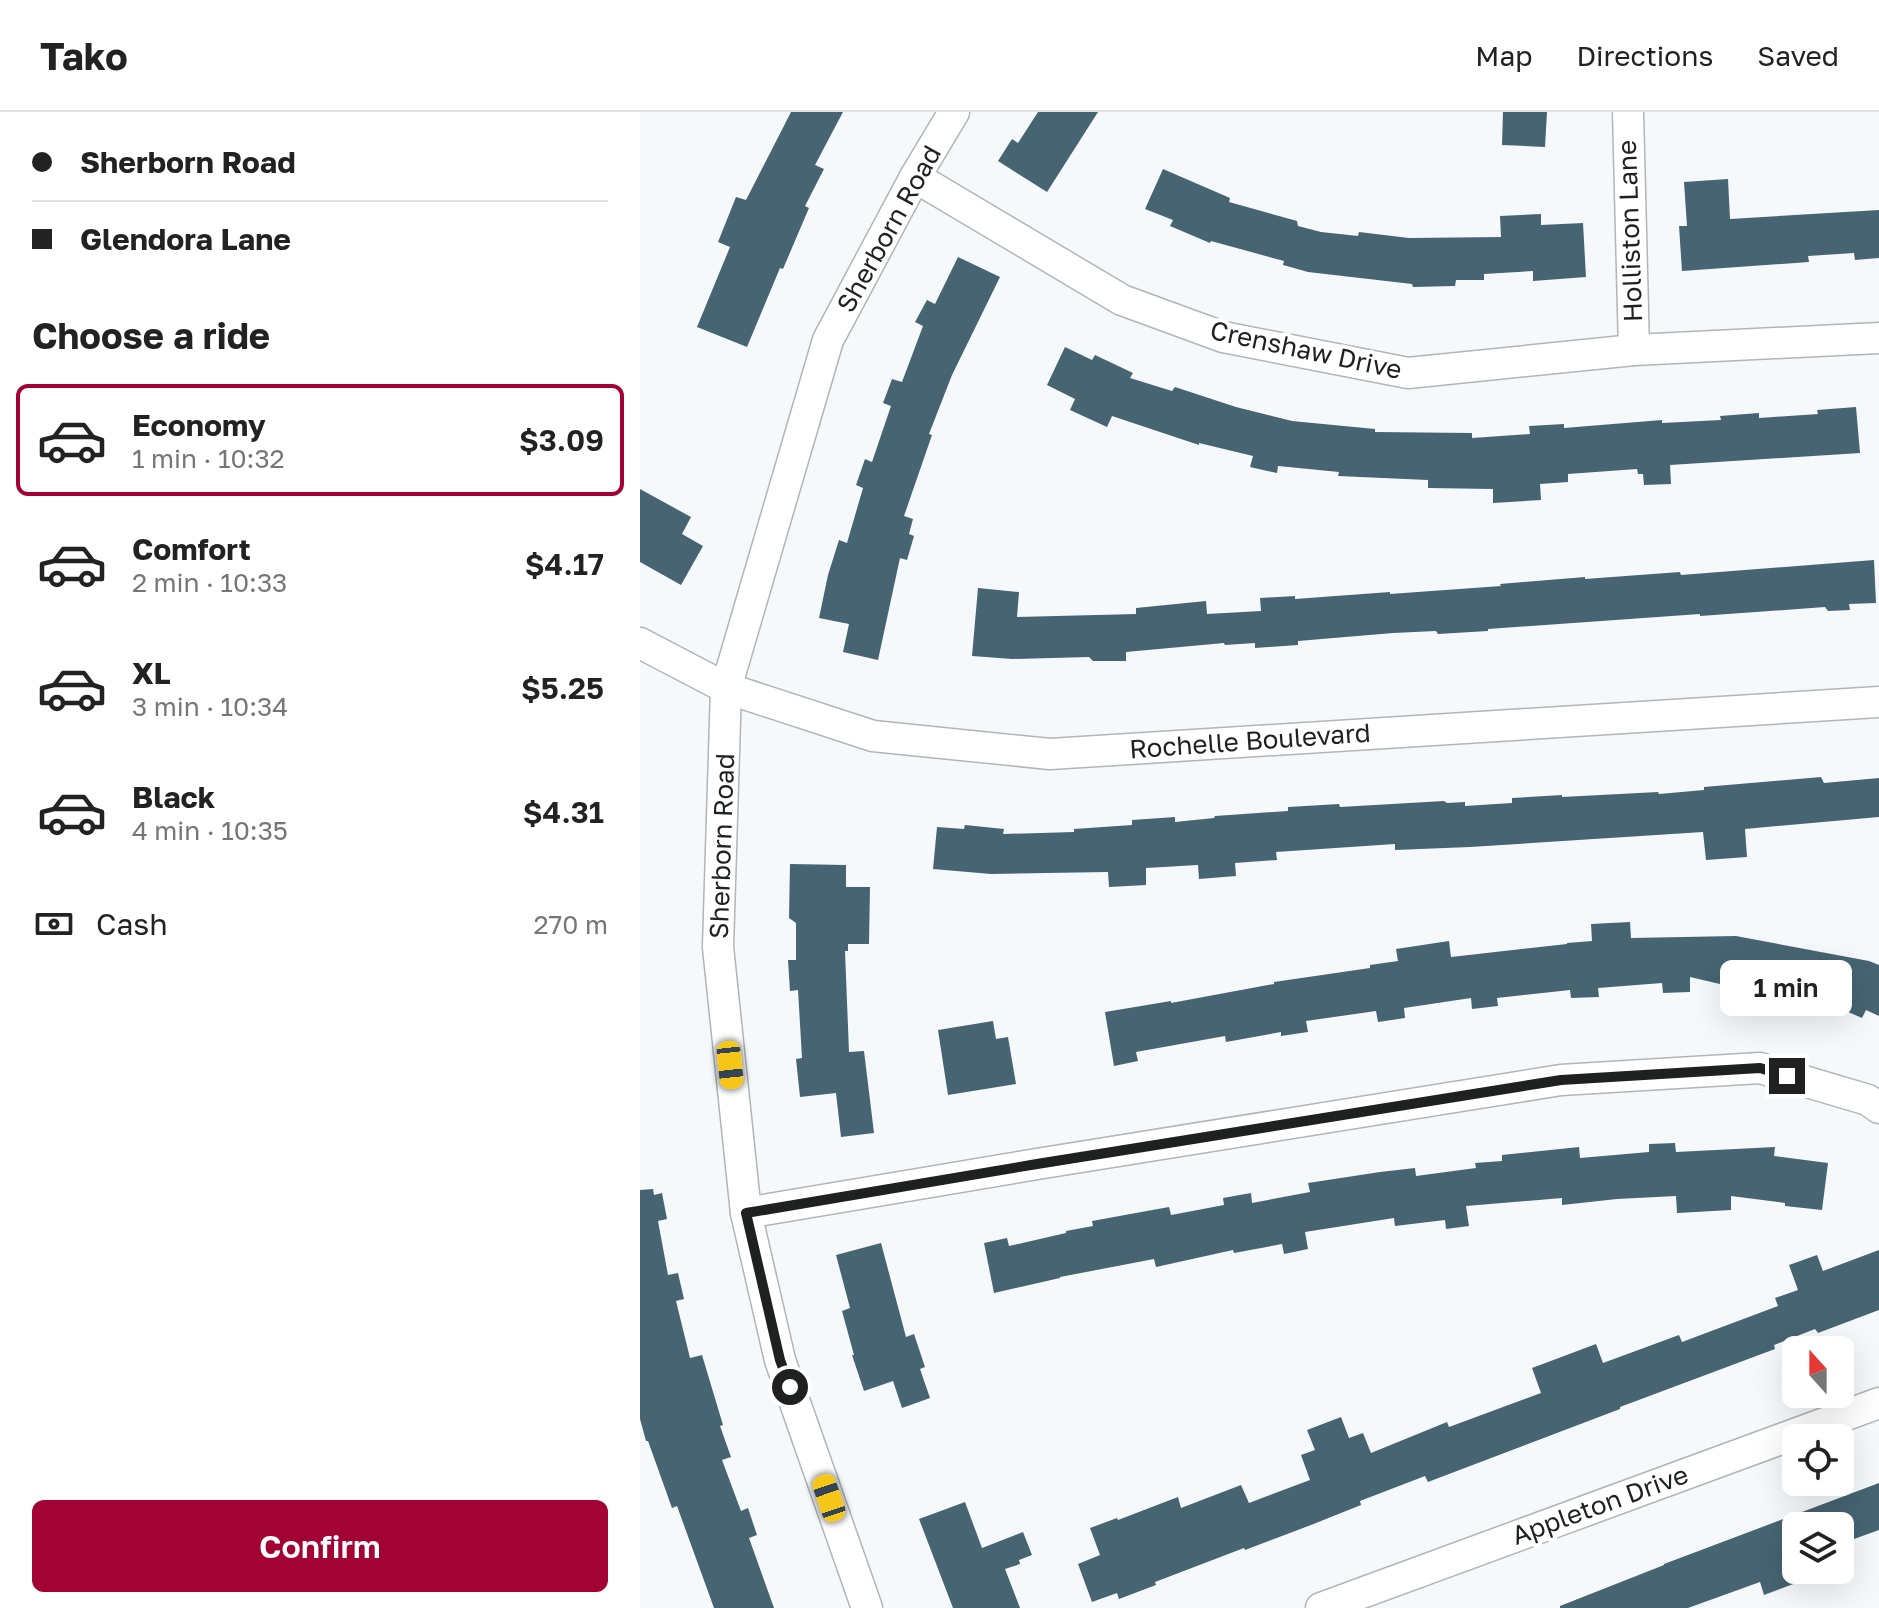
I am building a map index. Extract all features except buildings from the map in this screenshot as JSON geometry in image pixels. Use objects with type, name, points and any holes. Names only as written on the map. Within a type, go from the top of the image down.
[{"type":"street","name":"Sherborn Road","points":[[867,1608],[780,1360],[746,1213],[718,947],[726,688],[828,340],[915,177],[954,112]]},
{"type":"street","name":"Holliston Lane","points":[[1628,112],[1634,350]]},
{"type":"street","name":"Crenshaw Drive","points":[[915,177],[1122,300],[1223,337],[1408,373],[1634,350],[1879,338]]},
{"type":"street","name":"Rochelle Boulevard","points":[[640,643],[726,688],[873,736],[1050,754],[1879,702]]},
{"type":"street","points":[[746,1213],[1561,1080],[1760,1068],[1868,1100],[1879,1108]]},
{"type":"street","name":"Appleton Drive","points":[[1321,1608],[1879,1403]]},
{"type":"route","points":[[790,1387],[780,1360],[746,1213],[1561,1080],[1760,1068],[1787,1076]]}]
